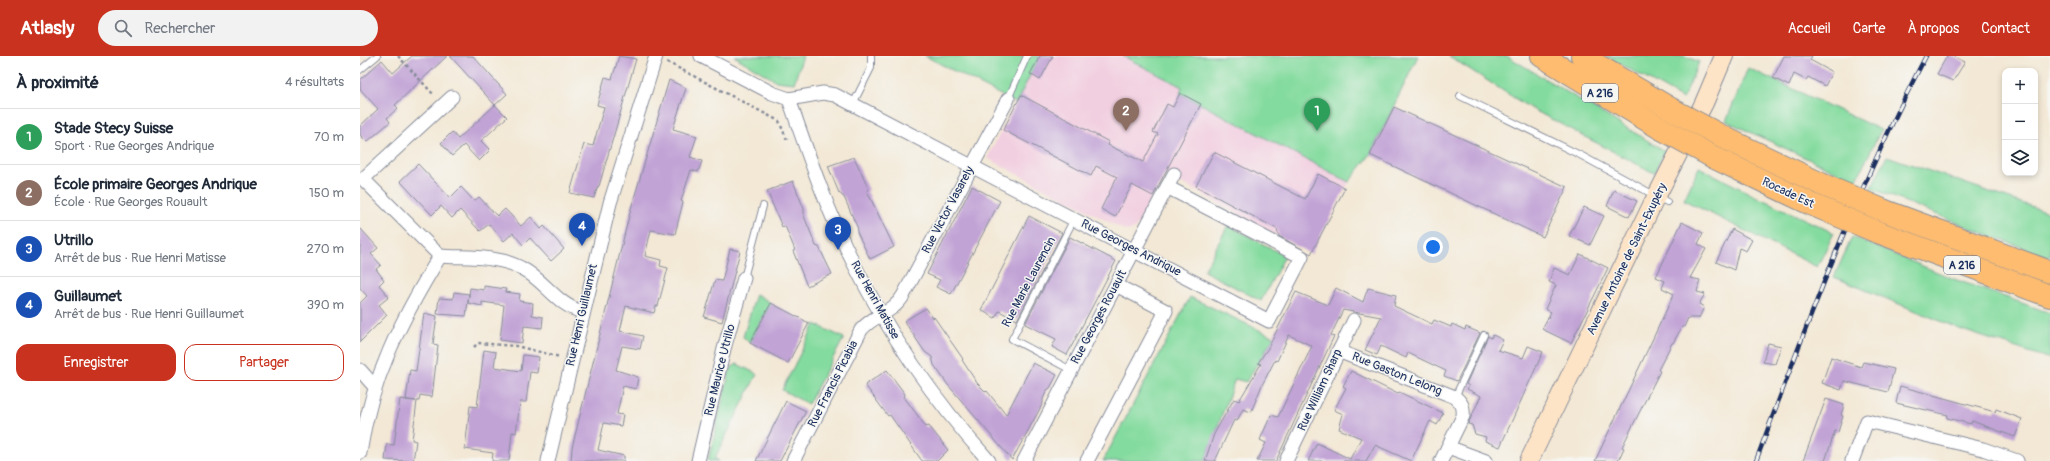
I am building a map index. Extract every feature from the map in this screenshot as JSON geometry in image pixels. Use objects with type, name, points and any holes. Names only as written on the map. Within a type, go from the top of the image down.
[{"type":"highway","name":"Rocade Est","points":[[1542,56],[1660,128],[1715,158],[1813,205],[1875,231],[2050,296]]},
{"type":"highway","name":"Rocade Est","points":[[1582,56],[1671,109],[1727,139],[1821,184],[1885,211],[2050,272]]},
{"type":"main road","name":"Avenue Antoine de Saint-Exupéry","points":[[1543,461],[1662,199],[1724,56]]},
{"type":"main road","name":"Avenue Antoine de Saint-Exupéry","points":[[1529,461],[1662,199],[1737,56]]},
{"type":"street","name":"Rue Henri Guillaumet","points":[[548,461],[571,359],[610,203],[656,56]]},
{"type":"street","points":[[701,56],[772,93],[789,98]]},
{"type":"street","name":"Rue Georges Andrique","points":[[789,98],[827,93],[853,104],[1269,321],[1302,257],[1167,187]]},
{"type":"street","name":"Rue Henri Matisse","points":[[789,98],[809,157],[842,238],[881,315],[924,382],[990,461]]},
{"type":"street","name":"Rue Victor Vasarely","points":[[881,315],[896,306],[903,296],[1008,99]]},
{"type":"street","points":[[448,101],[361,179],[440,256],[499,260],[516,265],[529,272],[570,308],[583,312]]},
{"type":"street","name":"Rue Georges Rouault","points":[[1024,461],[1174,174]]},
{"type":"street","points":[[360,453],[367,415],[375,387],[401,322],[440,256]]},
{"type":"street","name":"Rue Maurice Utrillo","points":[[698,461],[724,350],[744,278]]},
{"type":"street","points":[[1087,461],[1166,311],[1116,285]]},
{"type":"street","name":"Rue Francis Picabia","points":[[793,461],[861,330],[868,322],[881,315]]},
{"type":"street","name":"Rue William Sharp","points":[[1286,461],[1354,320]]},
{"type":"street","name":"Rue Gaston Lelong","points":[[1338,351],[1455,397]]},
{"type":"street","points":[[360,370],[375,387]]},
{"type":"street","points":[[1441,461],[1464,410],[1463,405],[1455,397]]},
{"type":"street","points":[[1852,461],[1867,421],[1983,449],[2017,461]]},
{"type":"street","points":[[1448,447],[1486,461]]},
{"type":"lane","points":[[360,70],[377,56]]},
{"type":"lane","points":[[853,104],[871,68],[871,56]]},
{"type":"lane","points":[[1008,99],[1027,56]]},
{"type":"lane","points":[[1460,96],[1582,156],[1662,199]]},
{"type":"lane","points":[[744,278],[763,206]]},
{"type":"lane","name":"Rue Marie Laurencin","points":[[1071,370],[1012,339],[1074,219]]},
{"type":"lane","points":[[1455,397],[1484,336]]},
{"type":"path","points":[[398,56],[448,101]]},
{"type":"path","points":[[656,56],[779,121],[790,146]]},
{"type":"path","points":[[474,347],[478,343],[516,346],[571,359]]},
{"type":"shaded area","points":[[1040,56],[1123,56],[1182,87],[1180,93],[1349,182],[1311,254],[1165,174],[1135,229],[1126,231],[987,158]]},
{"type":"green space","points":[[734,56],[803,56],[794,83],[776,81]]},
{"type":"green space","points":[[925,56],[1040,56],[1016,103]]},
{"type":"green space","points":[[1123,56],[1418,56],[1370,155],[1349,182],[1180,93],[1182,87]]},
{"type":"green space","points":[[1449,56],[1507,56],[1665,151],[1654,173],[1530,108]]},
{"type":"green space","points":[[1606,56],[1685,56],[1699,62],[1683,99]]},
{"type":"green space","points":[[1748,68],[1881,130],[1856,181],[1726,121]]},
{"type":"green space","points":[[1887,156],[2050,213],[2050,257],[1990,236],[1871,188]]},
{"type":"green space","points":[[1699,167],[1753,195],[1834,233],[1817,267],[1684,200]]},
{"type":"green space","points":[[1228,225],[1285,256],[1261,301],[1204,271]]},
{"type":"green space","points":[[1852,237],[1954,279],[2050,313],[2050,359],[1962,330],[1834,277]]},
{"type":"green space","points":[[756,294],[771,303],[750,343],[743,337]]},
{"type":"green space","points":[[1190,297],[1274,337],[1246,382],[1235,379],[1205,461],[1103,461]]},
{"type":"green space","points":[[815,324],[844,338],[808,404],[782,390]]},
{"type":"green space","points":[[737,364],[757,374],[715,458],[719,461],[708,461],[729,373],[732,367]]},
{"type":"building","points":[[412,56],[447,56],[395,105],[398,108],[387,118],[390,122],[367,142],[360,135],[360,126],[378,109],[360,89],[360,80],[382,60],[393,73]]},
{"type":"building","points":[[450,56],[473,56],[507,94],[495,105]]},
{"type":"building","points":[[619,56],[636,59],[599,186],[594,198],[570,193],[584,144],[593,146],[604,107],[597,105],[605,77],[612,79]]},
{"type":"building","points":[[1040,56],[1053,56],[1040,80],[1030,74]]},
{"type":"building","points":[[1784,56],[1812,56],[1810,60],[1832,72],[1825,86],[1808,77],[1806,80],[1794,74],[1789,86],[1773,78]]},
{"type":"building","points":[[1947,56],[1953,56],[1965,62],[1953,81],[1937,74]]},
{"type":"building","points":[[669,80],[686,88],[673,129],[697,136],[690,157],[702,161],[698,172],[691,170],[681,201],[683,202],[675,234],[651,230],[645,256],[661,260],[660,266],[668,268],[658,306],[656,306],[654,313],[626,306],[620,331],[643,336],[640,349],[622,346],[616,370],[638,377],[636,389],[623,386],[617,414],[623,415],[621,426],[604,423],[598,450],[624,456],[624,461],[571,461],[572,448],[630,212]]},
{"type":"building","points":[[1180,93],[1201,104],[1153,196],[1132,185],[1115,217],[1101,209],[1117,177],[1096,166],[1091,176],[1003,130],[1021,95],[1109,142],[1108,145],[1143,162],[1158,134],[1153,132],[1167,104],[1173,107]]},
{"type":"building","points":[[495,105],[507,117],[481,141],[490,150],[479,161],[464,145],[452,156],[441,143],[452,132],[458,139]]},
{"type":"building","points":[[1394,107],[1567,187],[1543,237],[1370,155]]},
{"type":"building","points":[[1214,152],[1305,199],[1318,174],[1345,188],[1311,254],[1279,236],[1277,229],[1196,186]]},
{"type":"building","points":[[854,157],[869,190],[867,191],[894,247],[870,259],[857,232],[858,229],[844,197],[839,193],[828,166]]},
{"type":"building","points":[[418,164],[450,198],[461,187],[474,201],[479,197],[497,216],[505,209],[521,226],[531,217],[541,229],[544,226],[564,249],[551,261],[530,238],[523,245],[513,233],[504,241],[489,224],[480,231],[460,210],[452,218],[441,206],[432,215],[400,181]]},
{"type":"building","points":[[793,181],[804,209],[804,216],[816,246],[819,247],[832,274],[807,286],[785,226],[782,227],[767,191]]},
{"type":"building","points":[[972,186],[1000,201],[951,294],[936,287],[940,280],[927,274]]},
{"type":"building","points":[[1614,190],[1637,201],[1629,217],[1607,206]]},
{"type":"building","points":[[1584,207],[1604,216],[1590,245],[1569,236]]},
{"type":"building","points":[[1029,216],[1062,233],[1017,320],[999,311],[995,318],[981,310]]},
{"type":"building","points":[[1682,222],[1703,233],[1698,244],[1706,249],[1690,278],[1700,280],[1697,292],[1705,294],[1699,304],[1704,307],[1699,318],[1688,318],[1684,327],[1682,327],[1672,343],[1658,370],[1660,371],[1622,447],[1624,448],[1618,461],[1595,461],[1674,294],[1662,288],[1665,281],[1656,277]]},
{"type":"building","points":[[360,228],[378,248],[371,254],[381,265],[376,269],[384,280],[379,285],[389,297],[379,305],[387,315],[360,342],[360,303],[367,296],[360,288]]},
{"type":"building","points":[[1732,229],[1752,240],[1746,251],[1739,248],[1734,270],[1716,262]]},
{"type":"building","points":[[1070,237],[1116,261],[1067,355],[1052,347],[1056,339],[1025,324]]},
{"type":"building","points":[[730,249],[740,251],[722,322],[704,317],[715,280],[722,281]]},
{"type":"building","points":[[1580,254],[1608,268],[1571,343],[1542,329],[1551,312],[1545,309],[1556,285],[1549,282],[1554,268],[1570,275]]},
{"type":"building","points":[[484,286],[506,289],[505,292],[520,294],[519,301],[533,303],[532,315],[543,317],[542,328],[524,326],[522,343],[500,340],[504,305],[482,302],[482,306],[468,303],[470,288],[484,290]]},
{"type":"building","points":[[1336,288],[1363,302],[1368,288],[1396,295],[1394,306],[1432,324],[1434,320],[1451,327],[1452,324],[1465,330],[1466,327],[1480,333],[1457,381],[1444,376],[1446,371],[1408,353],[1406,358],[1381,346],[1377,355],[1365,350],[1381,317],[1343,310],[1331,335],[1334,336],[1276,461],[1257,461],[1266,443],[1260,440],[1271,415],[1278,417],[1312,346],[1289,335],[1277,361],[1275,360],[1262,385],[1251,412],[1243,409],[1237,421],[1234,420],[1215,461],[1205,461],[1214,434],[1234,399],[1239,401],[1261,364],[1258,363],[1268,348],[1296,292],[1328,305]]},
{"type":"building","points":[[454,292],[469,294],[466,316],[437,314],[439,298],[453,299]]},
{"type":"building","points":[[771,303],[809,323],[788,363],[750,343]]},
{"type":"building","points":[[926,308],[963,359],[962,360],[977,383],[986,392],[987,391],[1006,415],[1033,363],[1057,375],[1050,388],[1047,390],[1043,403],[1012,460],[948,385],[934,365],[932,357],[925,352],[904,321]]},
{"type":"building","points":[[424,313],[437,316],[433,344],[438,345],[432,397],[420,395],[419,401],[417,401],[412,440],[416,441],[413,461],[385,460],[387,444],[394,445],[400,399],[406,400],[410,370],[416,371]]},
{"type":"building","points":[[1493,335],[1503,340],[1498,350],[1523,358],[1528,346],[1543,352],[1500,447],[1485,441],[1486,437],[1475,434],[1472,425],[1468,424],[1481,396],[1467,389],[1469,386],[1466,384],[1488,336],[1491,338]]},
{"type":"building","points":[[1768,343],[1781,346],[1775,364],[1763,362]]},
{"type":"building","points":[[484,350],[496,352],[494,367],[521,371],[523,355],[539,357],[537,373],[530,372],[526,402],[520,402],[516,433],[512,432],[509,461],[492,461],[493,453],[465,449],[470,406],[477,407]]},
{"type":"building","points":[[1831,357],[1861,367],[1863,362],[1894,369],[1888,392],[1844,381],[1841,390],[1822,383]]},
{"type":"building","points":[[887,370],[905,394],[904,397],[926,427],[929,426],[948,450],[937,461],[922,461],[890,415],[888,416],[865,385]]},
{"type":"building","points":[[1351,371],[1398,394],[1399,392],[1443,413],[1437,425],[1430,421],[1411,461],[1375,445],[1366,461],[1308,461],[1317,443],[1350,459],[1361,438],[1339,429],[1343,414],[1334,410],[1346,388],[1343,386]]},
{"type":"building","points":[[1900,386],[1995,412],[1996,409],[2022,419],[2015,437],[1972,421],[1971,424],[1947,418],[1948,415],[1896,403]]},
{"type":"building","points":[[1826,399],[1844,405],[1841,415],[1843,416],[1838,432],[1835,431],[1825,461],[1803,461]]},
{"type":"building","points":[[786,401],[806,411],[780,461],[756,461]]},
{"type":"railway","points":[[1756,461],[1814,307],[1856,205],[1901,105],[1926,56]]},
{"type":"place","name":"École primaire Georges Andrique","points":[[1126,131]]},
{"type":"place","name":"Stade Stecy Suisse","points":[[1317,131]]},
{"type":"place","name":"Guillaumet","points":[[582,246]]},
{"type":"place","name":"Utrillo","points":[[838,250]]}]
